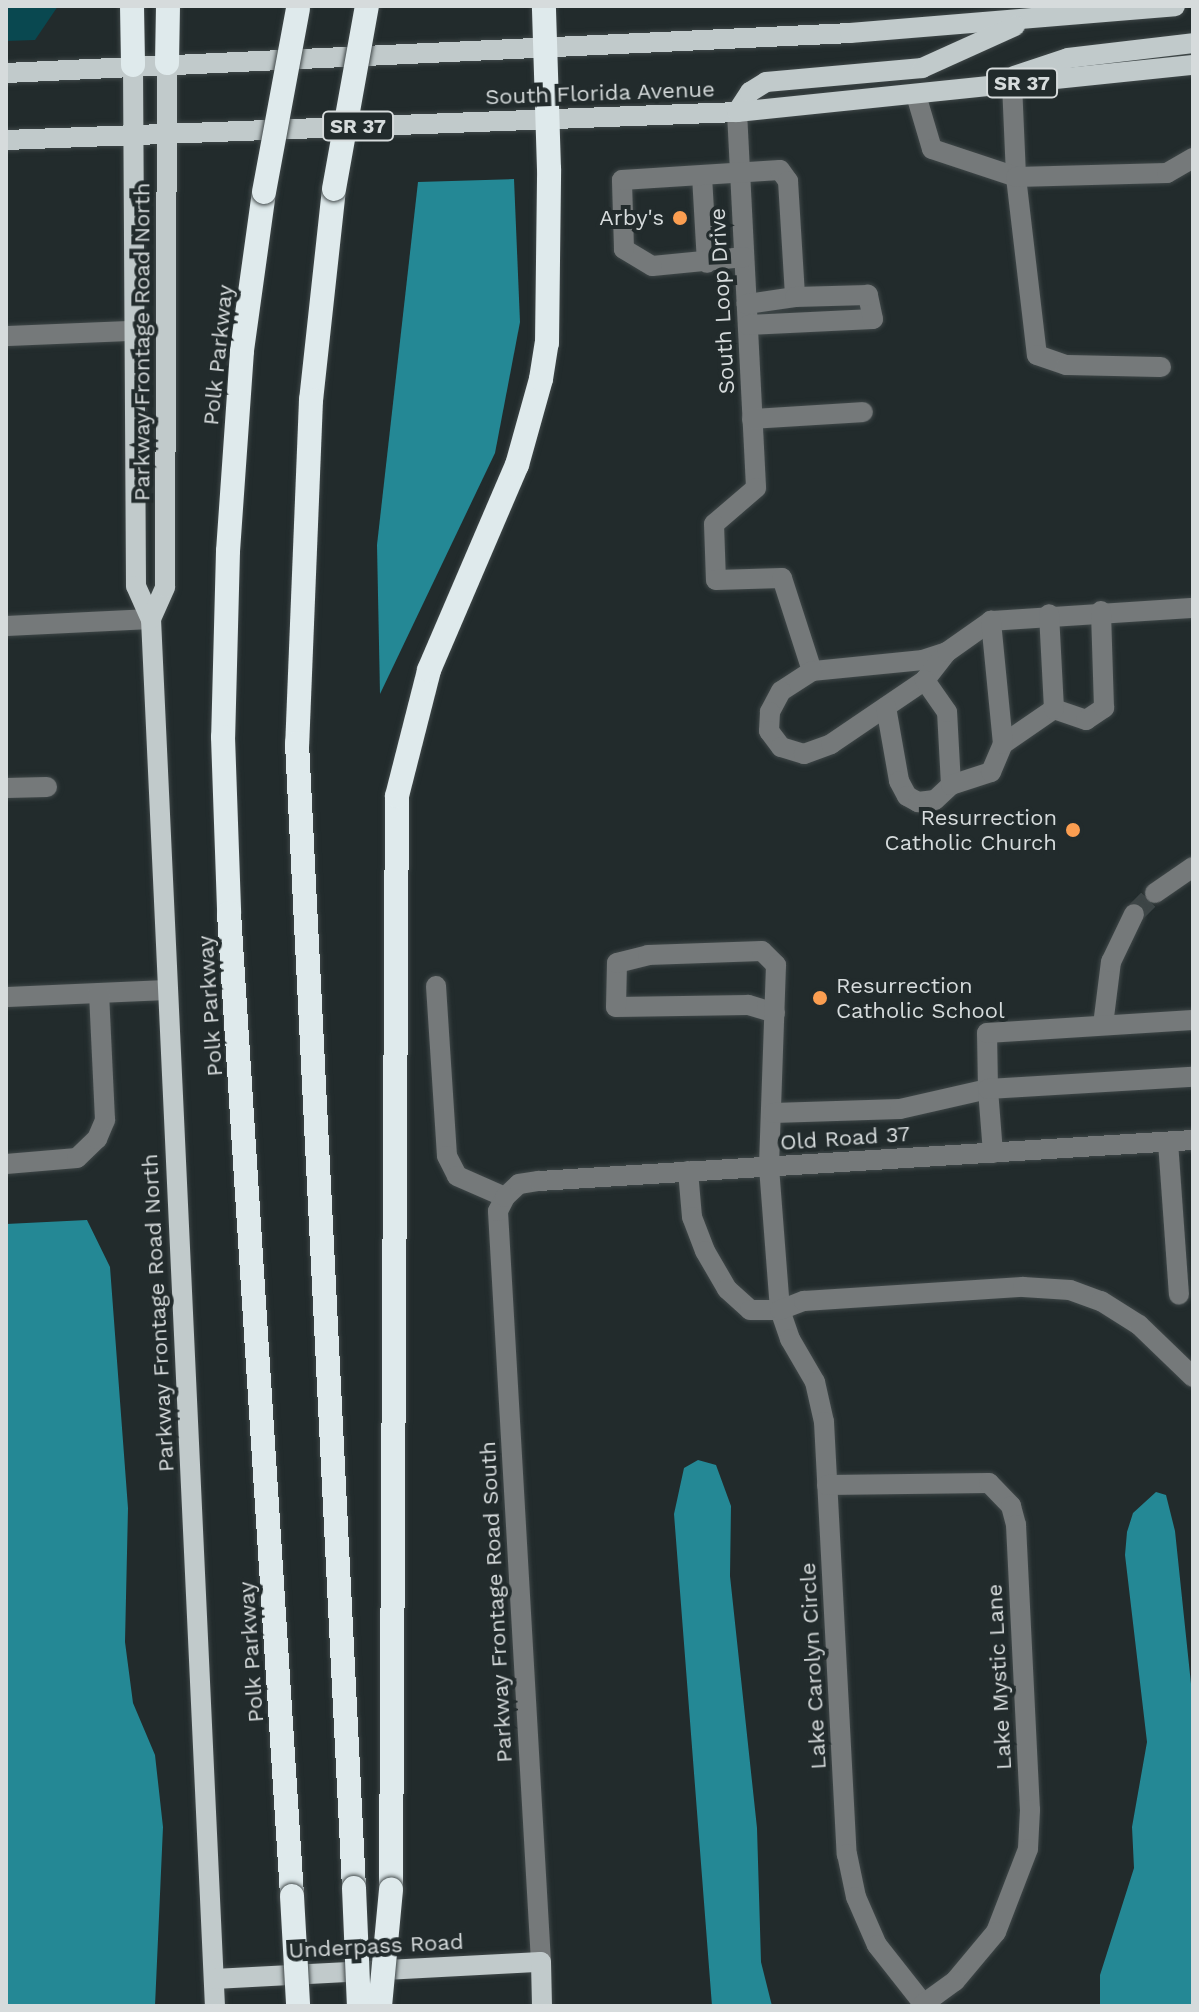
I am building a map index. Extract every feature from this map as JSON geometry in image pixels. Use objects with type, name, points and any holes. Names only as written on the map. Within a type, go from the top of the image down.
[{"type":"highway","points":[[132,6],[133,65]]},
{"type":"highway","points":[[167,63],[168,6]]},
{"type":"highway","points":[[359,2006],[297,743],[310,415],[334,189],[367,6]]},
{"type":"highway","points":[[380,2006],[391,1890],[397,796],[429,670],[517,465],[541,379],[547,343],[548,120],[544,6]]},
{"type":"highway","name":"Polk Parkway","points":[[298,8],[264,192],[242,351],[229,536],[223,737],[229,913],[298,2005]]},
{"type":"main road","points":[[6,73],[547,47],[1029,19],[1175,6]]},
{"type":"main road","points":[[737,112],[750,92],[766,82],[922,68],[1029,19]]},
{"type":"main road","points":[[980,88],[1068,58],[1193,43]]},
{"type":"main road","name":"Parkway Frontage Road North","points":[[151,619],[165,587],[167,63]]},
{"type":"main road","name":"Parkway Frontage Road North","points":[[133,65],[130,133],[131,331],[136,586],[151,619],[215,2006]]},
{"type":"main road","name":"South Florida Avenue","points":[[6,140],[737,112],[1193,65]]},
{"type":"main road","name":"Underpass Road","points":[[214,1979],[541,1962]]},
{"type":"main road","name":"Parkway Frontage Road South","points":[[541,1962],[542,2006]]},
{"type":"street","points":[[1012,84],[1016,177],[1037,355],[1081,367],[1161,367]]},
{"type":"street","points":[[916,95],[932,149],[1016,177],[1167,173],[1193,158]]},
{"type":"street","name":"South Loop Drive","points":[[737,112],[756,488],[714,524],[716,580],[782,578],[812,671]]},
{"type":"street","points":[[744,257],[652,266],[624,249],[622,180],[780,170],[788,181],[795,297]]},
{"type":"street","points":[[702,176],[707,263]]},
{"type":"street","points":[[868,295],[873,319],[747,314],[795,297],[868,295]]},
{"type":"street","points":[[6,336],[131,331]]},
{"type":"street","points":[[752,419],[863,412]]},
{"type":"street","points":[[947,652],[923,660],[812,671],[781,691],[770,712],[769,731],[781,747],[804,754],[831,744],[925,680],[947,652],[991,621],[1049,614],[1193,608]]},
{"type":"street","points":[[1054,709],[1086,720],[1104,708],[1101,611]]},
{"type":"street","points":[[1049,614],[1054,709]]},
{"type":"street","points":[[6,626],[151,619]]},
{"type":"street","points":[[886,707],[899,781],[907,796],[918,802],[935,800],[951,785],[991,772],[1003,744],[991,621]]},
{"type":"street","points":[[925,680],[947,712],[951,785]]},
{"type":"street","points":[[1003,744],[1054,709]]},
{"type":"street","points":[[6,788],[47,787]]},
{"type":"street","points":[[1155,893],[1193,867]]},
{"type":"street","points":[[1103,1025],[1111,962],[1134,914]]},
{"type":"street","name":"Lake Carolyn Circle","points":[[775,1013],[748,1005],[616,1007],[617,963],[648,955],[762,951],[776,965],[773,1113],[769,1167],[780,1310],[790,1339],[815,1382],[824,1422],[847,1854],[856,1897],[877,1945],[924,2005]]},
{"type":"street","points":[[436,986],[447,1156],[457,1176],[505,1197]]},
{"type":"street","points":[[6,997],[168,990]]},
{"type":"street","points":[[6,1164],[77,1158],[97,1139],[105,1120],[99,993]]},
{"type":"street","points":[[993,1153],[987,1033],[1193,1020]]},
{"type":"street","points":[[773,1113],[900,1109],[988,1089],[1193,1077]]},
{"type":"street","name":"Old Road 37","points":[[505,1197],[519,1184],[532,1182],[1193,1140]]},
{"type":"street","points":[[1168,1142],[1179,1295]]},
{"type":"street","points":[[688,1171],[692,1217],[727,1289],[750,1310],[780,1310],[804,1301],[1023,1287],[1070,1290],[1101,1301],[1139,1325],[1193,1377]]},
{"type":"street","name":"Parkway Frontage Road South","points":[[505,1197],[498,1211],[541,1962]]},
{"type":"street","name":"Lake Mystic Lane","points":[[827,1485],[989,1483],[1011,1506],[1016,1525],[1030,1810],[1028,1849],[996,1932],[955,1981],[924,2005]]},
{"type":"shaded area","points":[[6,6],[58,6],[35,40],[6,41]]},
{"type":"shaded area","points":[[514,179],[520,322],[495,453],[380,694],[377,545],[418,182]]},
{"type":"shaded area","points":[[87,1220],[110,1267],[128,1508],[125,1642],[133,1703],[155,1755],[163,1827],[155,2006],[6,2006],[6,1224]]},
{"type":"shaded area","points":[[698,1460],[716,1465],[731,1506],[730,1576],[757,1828],[761,1962],[772,2006],[712,2006],[674,1514],[684,1468]]},
{"type":"shaded area","points":[[1156,1492],[1166,1495],[1175,1531],[1193,1703],[1193,2006],[1100,2006],[1100,1975],[1134,1868],[1132,1827],[1147,1742],[1125,1555],[1127,1532],[1133,1513]]},
{"type":"tunnel","points":[[1134,914],[1155,893]]},
{"type":"place","name":"Arby's","points":[[680,218]]},
{"type":"place","name":"Resurrection Catholic Church","points":[[1073,830]]},
{"type":"place","name":"Resurrection Catholic School","points":[[820,998]]}]
